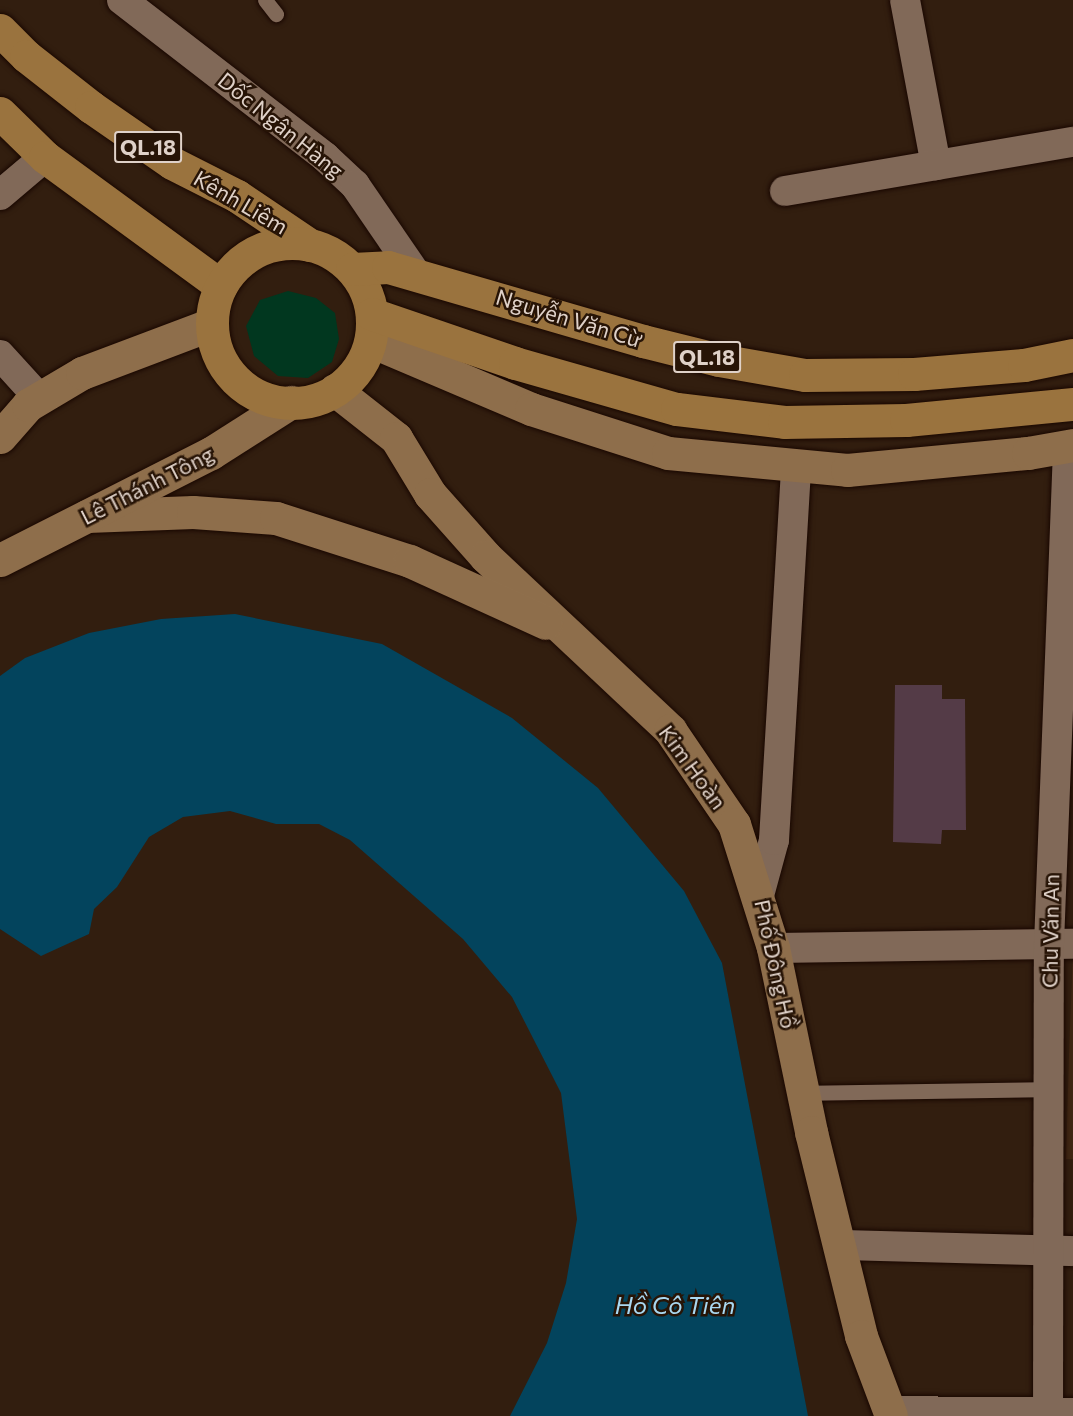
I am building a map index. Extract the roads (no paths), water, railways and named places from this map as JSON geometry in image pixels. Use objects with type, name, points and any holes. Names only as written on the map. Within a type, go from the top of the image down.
[{"type":"main road","name":"Kênh Liêm","points":[[0,30],[26,56],[100,114],[172,163],[237,196],[310,245]]},
{"type":"main road","name":"QL.18","points":[[0,113],[45,157],[221,286]]},
{"type":"main road","points":[[310,245],[333,254],[352,269],[366,290],[371,328],[363,361],[335,390],[291,402],[252,391],[236,379],[219,354],[212,324],[221,286],[233,269],[268,246],[310,245]]},
{"type":"main road","name":"Nguyễn Văn Cừ","points":[[352,269],[388,267],[643,341],[719,360],[805,375],[914,374],[1024,365],[1073,356]]},
{"type":"main road","name":"QL.18","points":[[371,328],[516,363],[677,409],[784,422],[906,420],[1073,404]]},
{"type":"street","name":"Dốc Ngân Hàng","points":[[122,0],[340,171],[355,185],[416,274]]},
{"type":"street","points":[[913,1],[936,165]]},
{"type":"street","points":[[786,190],[1073,142]]},
{"type":"street","points":[[0,195],[45,157]]},
{"type":"street","points":[[0,437],[28,405],[82,373],[212,324]]},
{"type":"street","points":[[371,328],[531,409],[668,453],[847,470],[1070,446]]},
{"type":"street","points":[[0,355],[40,399]]},
{"type":"street","name":"Kim Hoàn","points":[[335,390],[396,438],[430,494],[470,539],[670,730],[734,824],[758,899]]},
{"type":"street","name":"Lê Thánh Tông","points":[[0,560],[211,453],[291,402]]},
{"type":"street","name":"Chu Văn An","points":[[1056,1414],[1061,1251],[1049,1089],[1061,944],[1070,446]]},
{"type":"street","name":"Phố Đông Hồ","points":[[796,465],[774,840],[758,899],[773,948],[802,1093],[861,1336],[891,1414]]},
{"type":"street","points":[[87,516],[193,512],[276,519],[410,561],[567,632]]},
{"type":"street","points":[[773,948],[1061,944]]},
{"type":"street","points":[[839,1245],[1061,1251]]},
{"type":"street","points":[[891,1414],[1056,1414]]},
{"type":"lane","points":[[265,0],[276,14]]},
{"type":"lane","points":[[802,1093],[1049,1089]]},
{"type":"water","name":"Hồ Cô Tiên","points":[[235,614],[382,644],[512,718],[598,788],[684,891],[722,963],[808,1416],[510,1416],[547,1343],[566,1283],[577,1219],[561,1093],[512,997],[463,939],[350,840],[319,824],[276,824],[230,811],[183,817],[149,837],[117,887],[94,909],[89,934],[41,956],[0,929],[0,676],[25,658],[89,633],[161,619]]}]
